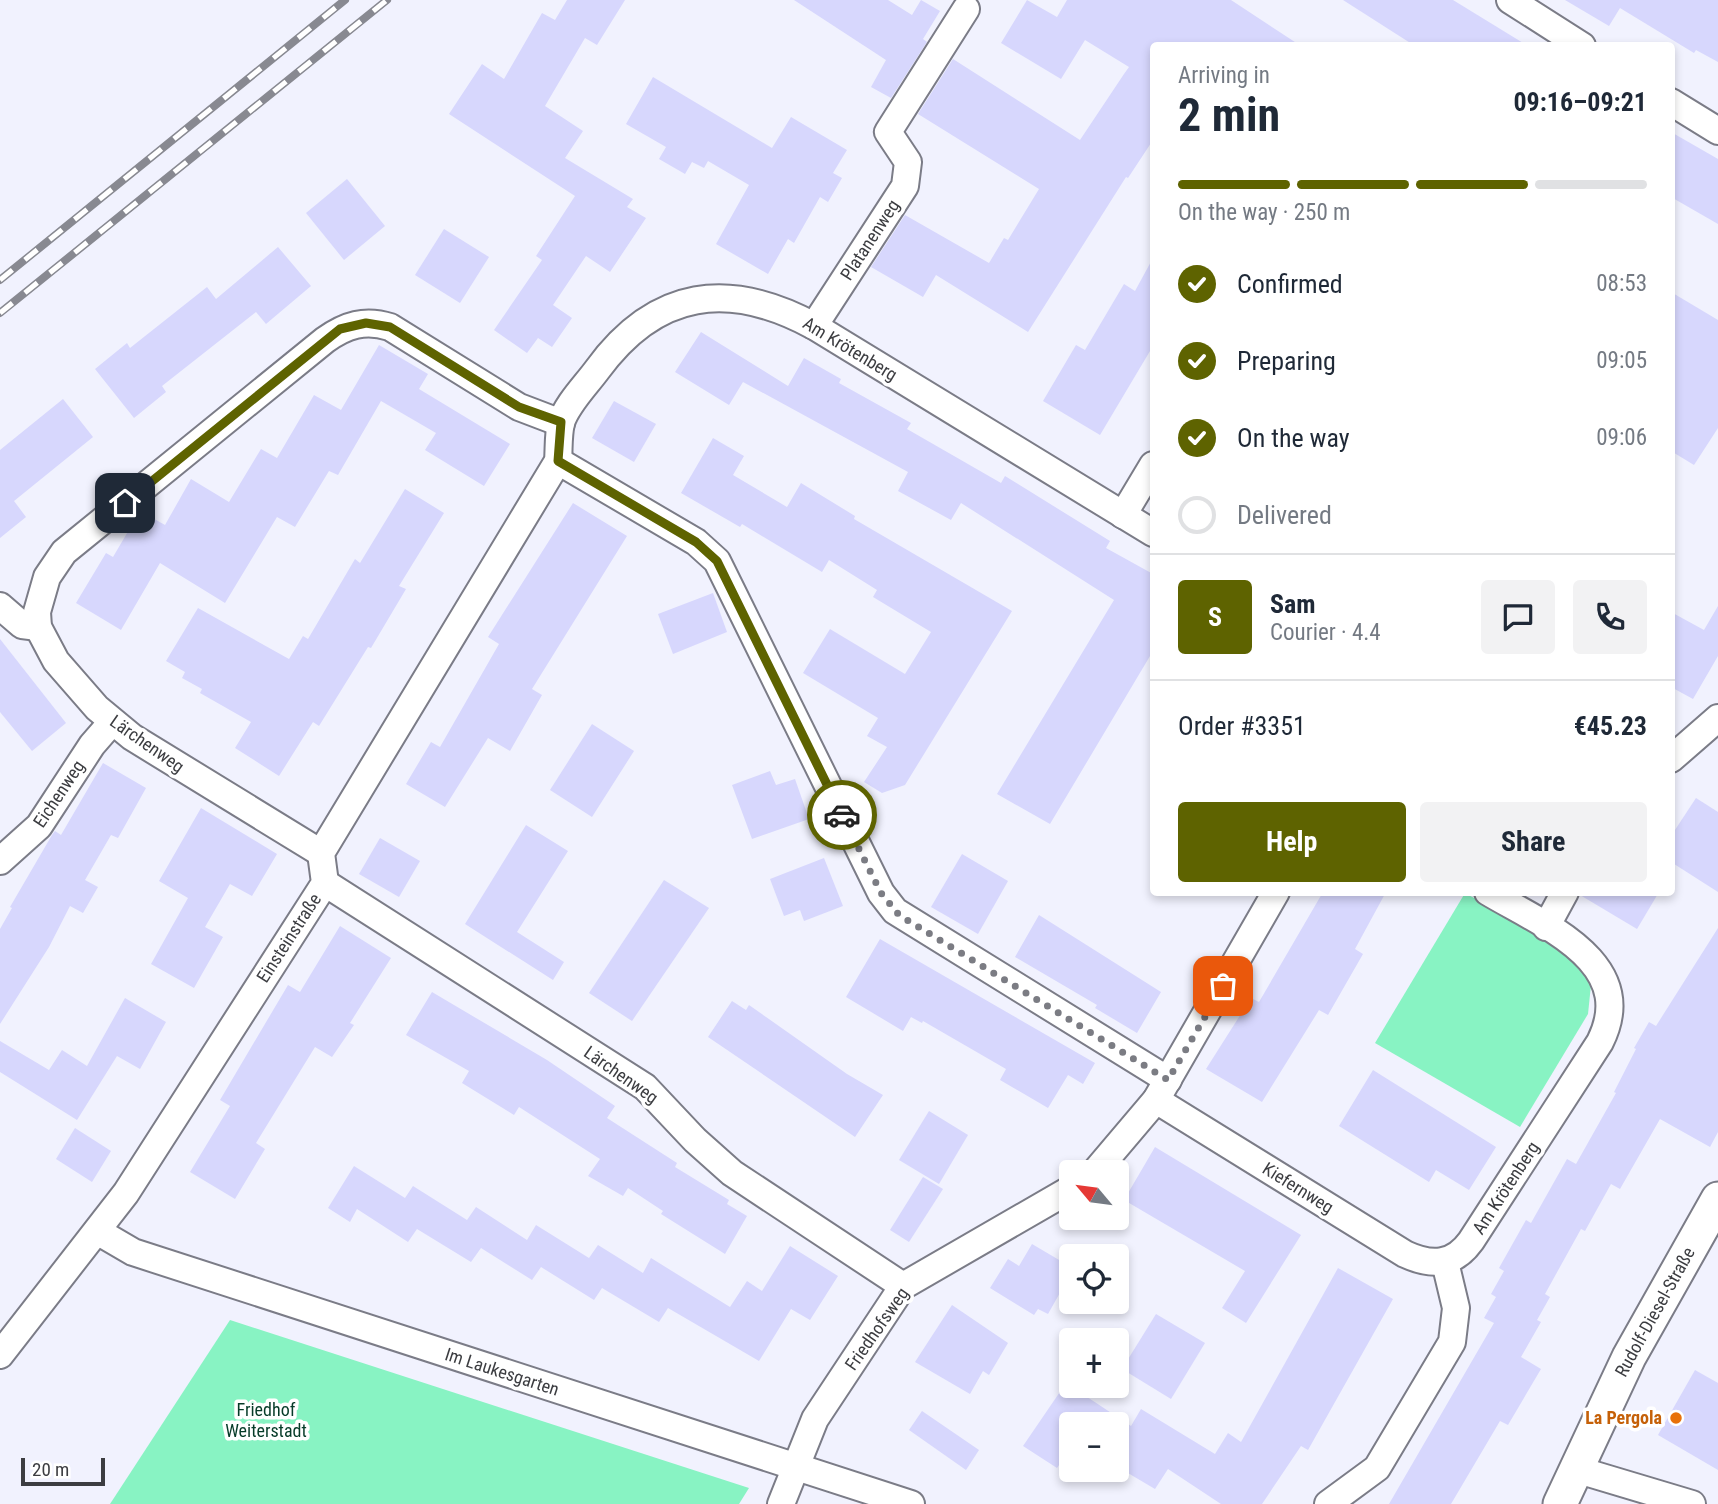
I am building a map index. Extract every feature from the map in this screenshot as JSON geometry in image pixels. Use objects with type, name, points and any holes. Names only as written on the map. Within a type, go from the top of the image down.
[{"type":"street","points":[[1510,0],[1576,42]]},
{"type":"street","name":"Platanenweg","points":[[814,326],[905,186],[908,162],[888,132],[966,9]]},
{"type":"street","points":[[1675,104],[1718,131]]},
{"type":"street","name":"Am Krötenberg","points":[[561,422],[620,341],[634,327],[667,309],[705,299],[740,298],[772,306],[814,326],[1150,531]]},
{"type":"street","points":[[0,606],[22,625],[38,627],[38,599],[42,587],[64,552],[340,329],[366,323],[390,327],[519,407],[561,422],[558,461],[321,853]]},
{"type":"street","name":"Kiefernweg","points":[[558,461],[696,542],[717,561],[890,907],[1405,1254],[1419,1261],[1445,1262]]},
{"type":"street","points":[[1122,514],[1150,470]]},
{"type":"street","name":"Lärchenweg","points":[[38,627],[56,661],[112,722],[145,746],[321,853]]},
{"type":"street","points":[[1675,756],[1718,718]]},
{"type":"street","name":"Eichenweg","points":[[0,861],[39,826],[92,745],[112,722]]},
{"type":"street","name":"Einsteinstraße","points":[[0,1354],[97,1231],[141,1170],[324,883],[321,853]]},
{"type":"street","name":"Lärchenweg","points":[[324,883],[645,1087],[695,1140],[732,1173],[903,1286]]},
{"type":"street","points":[[1106,1160],[1127,1138],[1162,1090],[1274,896]]},
{"type":"street","name":"Am Krötenberg","points":[[1445,1262],[1464,1251],[1471,1241],[1600,1042],[1608,1024],[1608,993],[1594,962],[1579,947],[1495,896]]},
{"type":"street","points":[[1546,927],[1563,896]]},
{"type":"street","name":"Friedhofsweg","points":[[782,1504],[815,1419],[903,1286],[1059,1196]]},
{"type":"street","name":"Rudolf-Diesel-Straße","points":[[1560,1504],[1629,1357],[1718,1199]]},
{"type":"street","name":"Im Laukesgarten","points":[[97,1231],[133,1252],[911,1504]]},
{"type":"street","points":[[1328,1504],[1377,1468],[1447,1351],[1455,1328],[1456,1308],[1445,1262]]},
{"type":"street","points":[[1575,1469],[1692,1504]]},
{"type":"green space","points":[[1463,896],[1470,896],[1576,955],[1591,985],[1588,1014],[1520,1127],[1375,1043]]},
{"type":"green space","name":"Friedhof Weiterstadt","points":[[230,1320],[749,1488],[739,1504],[110,1504]]},
{"type":"building","points":[[567,0],[625,0],[597,45],[585,38],[545,106],[583,131],[565,158],[633,199],[627,207],[646,218],[610,272],[586,256],[553,305],[572,318],[552,347],[538,338],[527,353],[494,330],[542,260],[536,256],[575,196],[449,114],[482,64],[504,79],[542,13],[555,20]]},
{"type":"building","points":[[794,0],[888,0],[912,15],[921,0],[940,11],[923,39],[927,42],[891,98],[871,87],[886,60]]},
{"type":"building","points":[[1027,0],[1057,17],[1067,0],[1231,0],[1295,42],[1150,42],[1150,145],[1128,178],[1126,177],[1028,332],[936,275],[923,297],[871,267],[905,215],[989,263],[1004,238],[1008,240],[1039,189],[918,114],[953,59],[1080,140],[1129,67],[1085,40],[1061,79],[1001,43]]},
{"type":"building","points":[[1343,0],[1453,0],[1521,42],[1409,42]]},
{"type":"building","points":[[1565,0],[1718,0],[1718,62],[1696,50],[1694,53],[1620,8],[1609,26]]},
{"type":"building","points":[[653,77],[772,148],[791,117],[847,150],[833,173],[842,178],[828,202],[820,197],[794,243],[788,239],[768,274],[716,244],[749,185],[708,161],[704,168],[692,162],[685,174],[659,159],[666,147],[626,124]]},
{"type":"building","points":[[1675,134],[1718,159],[1718,224],[1675,199]]},
{"type":"building","points":[[347,179],[385,226],[344,260],[306,213]]},
{"type":"building","points":[[444,229],[489,257],[460,303],[415,275]]},
{"type":"building","points":[[278,247],[311,286],[266,324],[256,312],[162,386],[166,392],[134,418],[95,369],[127,343],[130,348],[207,287],[216,299]]},
{"type":"building","points":[[1150,264],[1150,351],[1100,435],[1043,401],[1076,345],[1085,350],[1124,284],[1135,291]]},
{"type":"building","points":[[1675,294],[1718,320],[1718,428],[1694,465],[1675,453]]},
{"type":"building","points":[[701,332],[788,386],[804,358],[841,379],[839,383],[911,423],[907,429],[1001,483],[1005,476],[1110,541],[1106,548],[1150,572],[1150,656],[1050,824],[997,794],[1114,600],[961,503],[951,520],[898,491],[908,472],[743,382],[729,405],[675,372]]},
{"type":"building","points":[[379,345],[428,374],[419,389],[510,444],[484,486],[425,450],[436,433],[381,401],[338,475],[329,471],[295,527],[277,517],[225,603],[160,563],[121,630],[76,603],[106,553],[113,557],[140,511],[165,525],[191,479],[229,502],[261,449],[277,458],[314,395],[341,410]]},
{"type":"building","points":[[63,399],[93,437],[14,501],[26,517],[0,538],[0,450]]},
{"type":"building","points":[[614,401],[656,424],[634,462],[592,438]]},
{"type":"building","points":[[713,438],[744,456],[733,475],[787,507],[801,483],[855,516],[854,519],[1012,611],[905,785],[882,793],[864,782],[887,747],[867,736],[878,718],[803,673],[830,629],[905,674],[931,632],[873,597],[877,590],[829,560],[822,572],[742,524],[740,527],[681,493]]},
{"type":"building","points":[[405,489],[444,513],[399,586],[406,589],[371,648],[368,647],[319,726],[313,722],[279,776],[235,748],[251,722],[200,693],[202,689],[182,678],[185,672],[166,661],[198,608],[289,659],[303,636],[308,639],[355,559],[360,563]]},
{"type":"building","points":[[573,503],[627,536],[532,689],[542,695],[510,751],[488,738],[445,807],[406,784],[431,742],[440,747],[499,644],[488,637]]},
{"type":"building","points":[[713,593],[727,632],[673,654],[658,614]]},
{"type":"building","points":[[1718,606],[1718,656],[1693,699],[1675,689],[1675,614],[1704,630]]},
{"type":"building","points":[[0,639],[66,723],[32,751],[0,712]]},
{"type":"building","points":[[592,724],[634,751],[592,817],[550,790]]},
{"type":"building","points":[[103,763],[146,788],[118,838],[111,835],[85,880],[98,887],[83,913],[70,906],[49,947],[0,1024],[0,929],[52,835],[55,831],[61,835]]},
{"type":"building","points":[[770,771],[776,785],[795,779],[809,819],[752,839],[732,785]]},
{"type":"building","points":[[1696,798],[1718,812],[1718,892],[1675,865],[1675,830]]},
{"type":"building","points":[[201,808],[277,854],[252,896],[230,884],[205,927],[223,937],[194,988],[151,964],[188,898],[159,881]]},
{"type":"building","points":[[526,825],[568,851],[517,932],[564,962],[553,980],[465,924]]},
{"type":"building","points":[[380,838],[420,861],[399,897],[359,874]]},
{"type":"building","points":[[962,854],[1008,881],[978,934],[931,907]]},
{"type":"building","points":[[824,858],[843,906],[804,921],[800,910],[784,916],[770,879]]},
{"type":"building","points":[[664,880],[709,908],[632,1021],[589,993]]},
{"type":"building","points":[[1321,896],[1384,896],[1355,949],[1363,954],[1328,1015],[1319,1010],[1262,1102],[1206,1069],[1251,998],[1259,1002]]},
{"type":"building","points":[[1582,896],[1657,896],[1637,929]]},
{"type":"building","points":[[1039,915],[1161,992],[1137,1033],[1095,1008],[1097,1005],[1015,957]]},
{"type":"building","points":[[340,926],[391,958],[350,1023],[354,1025],[332,1057],[315,1047],[256,1143],[265,1149],[235,1199],[190,1172],[230,1106],[220,1100],[288,985],[300,992]]},
{"type":"building","points":[[1718,928],[1718,1132],[1710,1147],[1660,1119],[1620,1189],[1611,1184],[1585,1231],[1581,1229],[1545,1294],[1550,1297],[1537,1320],[1541,1322],[1521,1357],[1541,1369],[1508,1425],[1500,1421],[1451,1504],[1389,1504],[1494,1323],[1484,1318],[1496,1297],[1491,1294],[1504,1271],[1499,1268],[1526,1220],[1531,1223],[1567,1159],[1576,1164],[1616,1093],[1614,1092],[1636,1049],[1634,1048],[1649,1022],[1656,1026]]},
{"type":"building","points":[[880,939],[1095,1063],[1083,1084],[1068,1075],[1048,1108],[1000,1080],[1006,1069],[923,1021],[922,1023],[911,1017],[903,1031],[846,997]]},
{"type":"building","points":[[432,992],[547,1060],[615,1106],[607,1118],[677,1163],[675,1167],[729,1200],[727,1204],[747,1216],[725,1254],[661,1214],[663,1211],[628,1188],[623,1196],[588,1176],[600,1159],[519,1107],[514,1115],[462,1083],[469,1071],[406,1035]]},
{"type":"building","points":[[125,998],[166,1022],[140,1069],[117,1056],[77,1120],[0,1072],[0,1041],[49,1070],[62,1050],[87,1066]]},
{"type":"building","points":[[732,1001],[746,1010],[749,1005],[847,1074],[883,1095],[855,1137],[708,1037]]},
{"type":"building","points":[[1373,1070],[1496,1147],[1469,1190],[1436,1170],[1429,1182],[1339,1126]]},
{"type":"building","points":[[929,1111],[968,1135],[939,1184],[899,1160]]},
{"type":"building","points":[[75,1128],[111,1151],[92,1182],[56,1159]]},
{"type":"building","points":[[1155,1147],[1301,1235],[1246,1323],[1222,1308],[1245,1271],[1129,1203],[1129,1191]]},
{"type":"building","points":[[354,1166],[405,1198],[413,1186],[467,1220],[476,1207],[527,1240],[536,1225],[589,1258],[598,1245],[643,1273],[651,1258],[730,1307],[747,1281],[762,1291],[790,1246],[838,1276],[810,1320],[791,1309],[759,1361],[668,1308],[659,1322],[602,1288],[594,1300],[541,1267],[532,1280],[481,1248],[471,1262],[417,1229],[408,1242],[357,1209],[350,1222],[328,1208]]},
{"type":"building","points":[[923,1177],[943,1189],[909,1242],[890,1230]]},
{"type":"building","points":[[1032,1244],[1059,1260],[1059,1295],[1048,1314],[1038,1309],[1034,1315],[990,1288],[1008,1259],[1019,1266]]},
{"type":"building","points":[[1338,1268],[1393,1299],[1308,1450],[1301,1446],[1262,1504],[1221,1504],[1168,1469],[1155,1489],[1129,1474],[1129,1425],[1131,1426],[1141,1409],[1215,1454],[1228,1433],[1241,1442]]},
{"type":"building","points":[[952,1305],[1008,1343],[989,1375],[983,1371],[970,1394],[915,1362]]},
{"type":"building","points":[[1156,1314],[1205,1343],[1171,1399],[1129,1373],[1129,1358]]},
{"type":"building","points":[[1695,1370],[1718,1383],[1718,1470],[1658,1435]]},
{"type":"building","points":[[1059,1393],[1059,1398],[1089,1398],[1110,1412],[1059,1412],[1057,1468],[1023,1446]]},
{"type":"building","points":[[922,1411],[979,1450],[966,1470],[909,1430]]},
{"type":"railway","points":[[0,280],[345,0]]},
{"type":"railway","points":[[0,313],[387,0]]},
{"type":"way so far","points":[[842,815],[881,893],[899,915],[1168,1080],[1223,986]]},
{"type":"place","name":"La Pergola","points":[[1676,1418]]},
{"type":"route","points":[[125,503],[340,329],[366,323],[390,327],[519,407],[561,422],[558,461],[707,550],[729,580],[842,815]]}]
